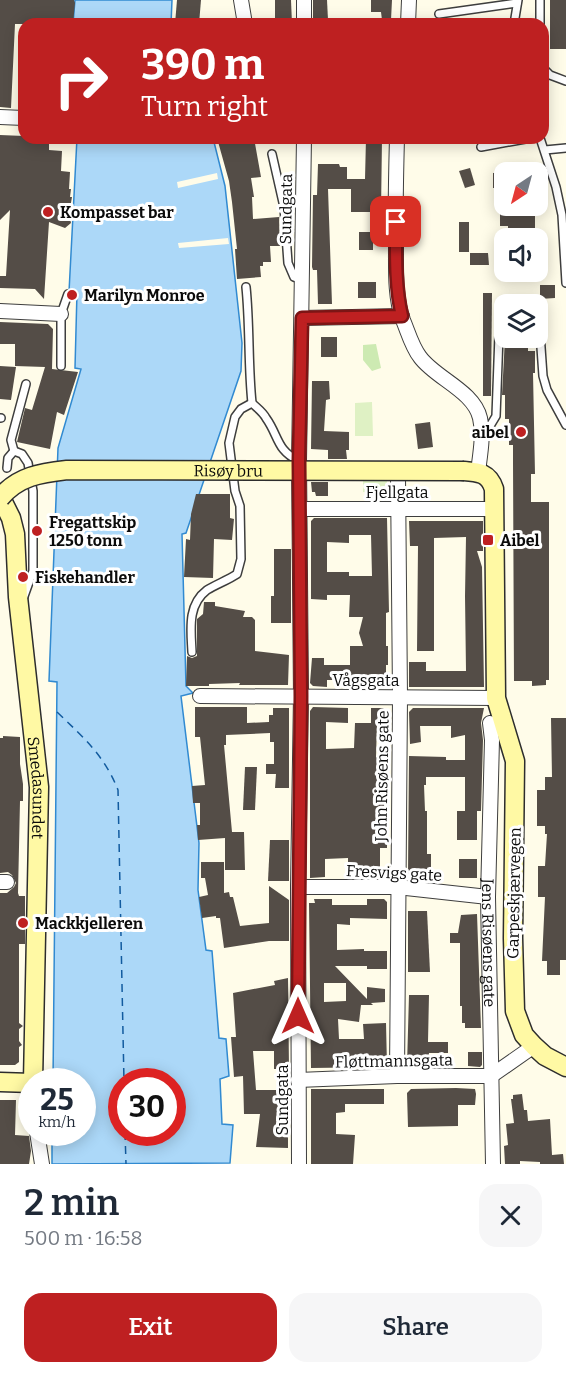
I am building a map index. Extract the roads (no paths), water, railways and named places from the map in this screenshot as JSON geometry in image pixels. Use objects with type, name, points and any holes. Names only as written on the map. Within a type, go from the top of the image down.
[{"type":"main road","name":"Risøy bru","points":[[0,497],[29,476],[67,470],[471,471]]},
{"type":"main road","points":[[471,471],[484,474],[491,482],[494,509],[496,698]]},
{"type":"main road","name":"Smedasundet","points":[[0,497],[11,518],[15,534],[19,607],[39,787],[32,1068]]},
{"type":"main road","name":"Garpeskjærvegen","points":[[496,698],[515,761],[513,938],[515,1011],[524,1035],[534,1046],[545,1056],[566,1067]]},
{"type":"main road","points":[[0,1082],[18,1082]]},
{"type":"street","points":[[241,0],[244,18]]},
{"type":"street","points":[[304,0],[304,18]]},
{"type":"street","points":[[408,18],[410,0]]},
{"type":"street","points":[[0,117],[18,118]]},
{"type":"street","name":"Sundgata","points":[[299,1164],[298,887],[301,696],[299,461],[304,144]]},
{"type":"street","points":[[397,144],[396,266],[399,303],[402,316],[420,357],[431,369],[474,404],[480,418],[481,441],[471,471]]},
{"type":"street","points":[[0,311],[61,314]]},
{"type":"street","points":[[302,318],[402,316]]},
{"type":"street","name":"John Risøens gate","points":[[397,1076],[400,697],[398,476]]},
{"type":"street","name":"Fjellgata","points":[[300,509],[494,509]]},
{"type":"street","name":"Vågsgata","points":[[200,696],[496,698]]},
{"type":"street","name":"Jens Risøens gate","points":[[490,723],[492,740],[488,897],[493,1164]]},
{"type":"street","name":"Fresvigs gate","points":[[298,887],[397,886],[488,897]]},
{"type":"street","points":[[491,1076],[534,1046]]},
{"type":"street","name":"Fløttmannsgata","points":[[298,1080],[397,1076],[491,1076]]},
{"type":"street","points":[[39,1146],[42,1164]]},
{"type":"lane","points":[[540,0],[540,18]]},
{"type":"lane","points":[[439,14],[517,1],[515,18]]},
{"type":"lane","points":[[549,74],[566,81]]},
{"type":"lane","points":[[481,147],[498,144]]},
{"type":"lane","points":[[542,144],[562,215],[566,284]]},
{"type":"lane","points":[[545,150],[566,148]]},
{"type":"lane","name":"Sundgata","points":[[272,154],[284,207],[288,263],[294,277],[302,280]]},
{"type":"lane","points":[[246,287],[250,323],[249,380],[252,403],[266,416],[281,448],[299,461]]},
{"type":"lane","points":[[61,366],[61,314],[68,294]]},
{"type":"lane","points":[[481,441],[496,416],[499,348]]},
{"type":"lane","points":[[541,348],[543,376],[547,390],[566,425]]},
{"type":"lane","points":[[14,451],[11,440],[26,384]]},
{"type":"lane","points":[[192,652],[191,616],[197,599],[209,589],[237,574],[239,567],[240,506],[232,469],[230,443],[235,417],[241,409],[252,403]]},
{"type":"lane","points":[[7,468],[8,458],[14,451]]},
{"type":"lane","points":[[14,451],[22,454],[28,463],[33,491],[33,571],[19,607]]},
{"type":"water","points":[[75,0],[172,0],[171,18],[74,18]]},
{"type":"water","points":[[77,144],[214,144],[225,186],[242,343],[241,371],[186,533],[182,534],[186,686],[193,693],[181,696],[199,843],[198,890],[206,950],[212,951],[219,1038],[226,1039],[229,1076],[220,1079],[222,1124],[233,1125],[230,1163],[52,1164],[52,1146],[96,1146],[96,1068],[53,1068],[57,682],[49,681],[58,448],[81,369],[75,368],[77,292],[69,292]]},
{"type":"place","name":"Kompasset bar","points":[[48,212]]},
{"type":"place","name":"Marilyn Monroe","points":[[72,295]]},
{"type":"place","name":"aibel","points":[[521,432]]},
{"type":"place","name":"Fregattskip 1250 tonn","points":[[37,531]]},
{"type":"place","name":"Aibel","points":[[488,540]]},
{"type":"place","name":"Fiskehandler","points":[[23,577]]},
{"type":"place","name":"Mackkjelleren","points":[[23,923]]}]
